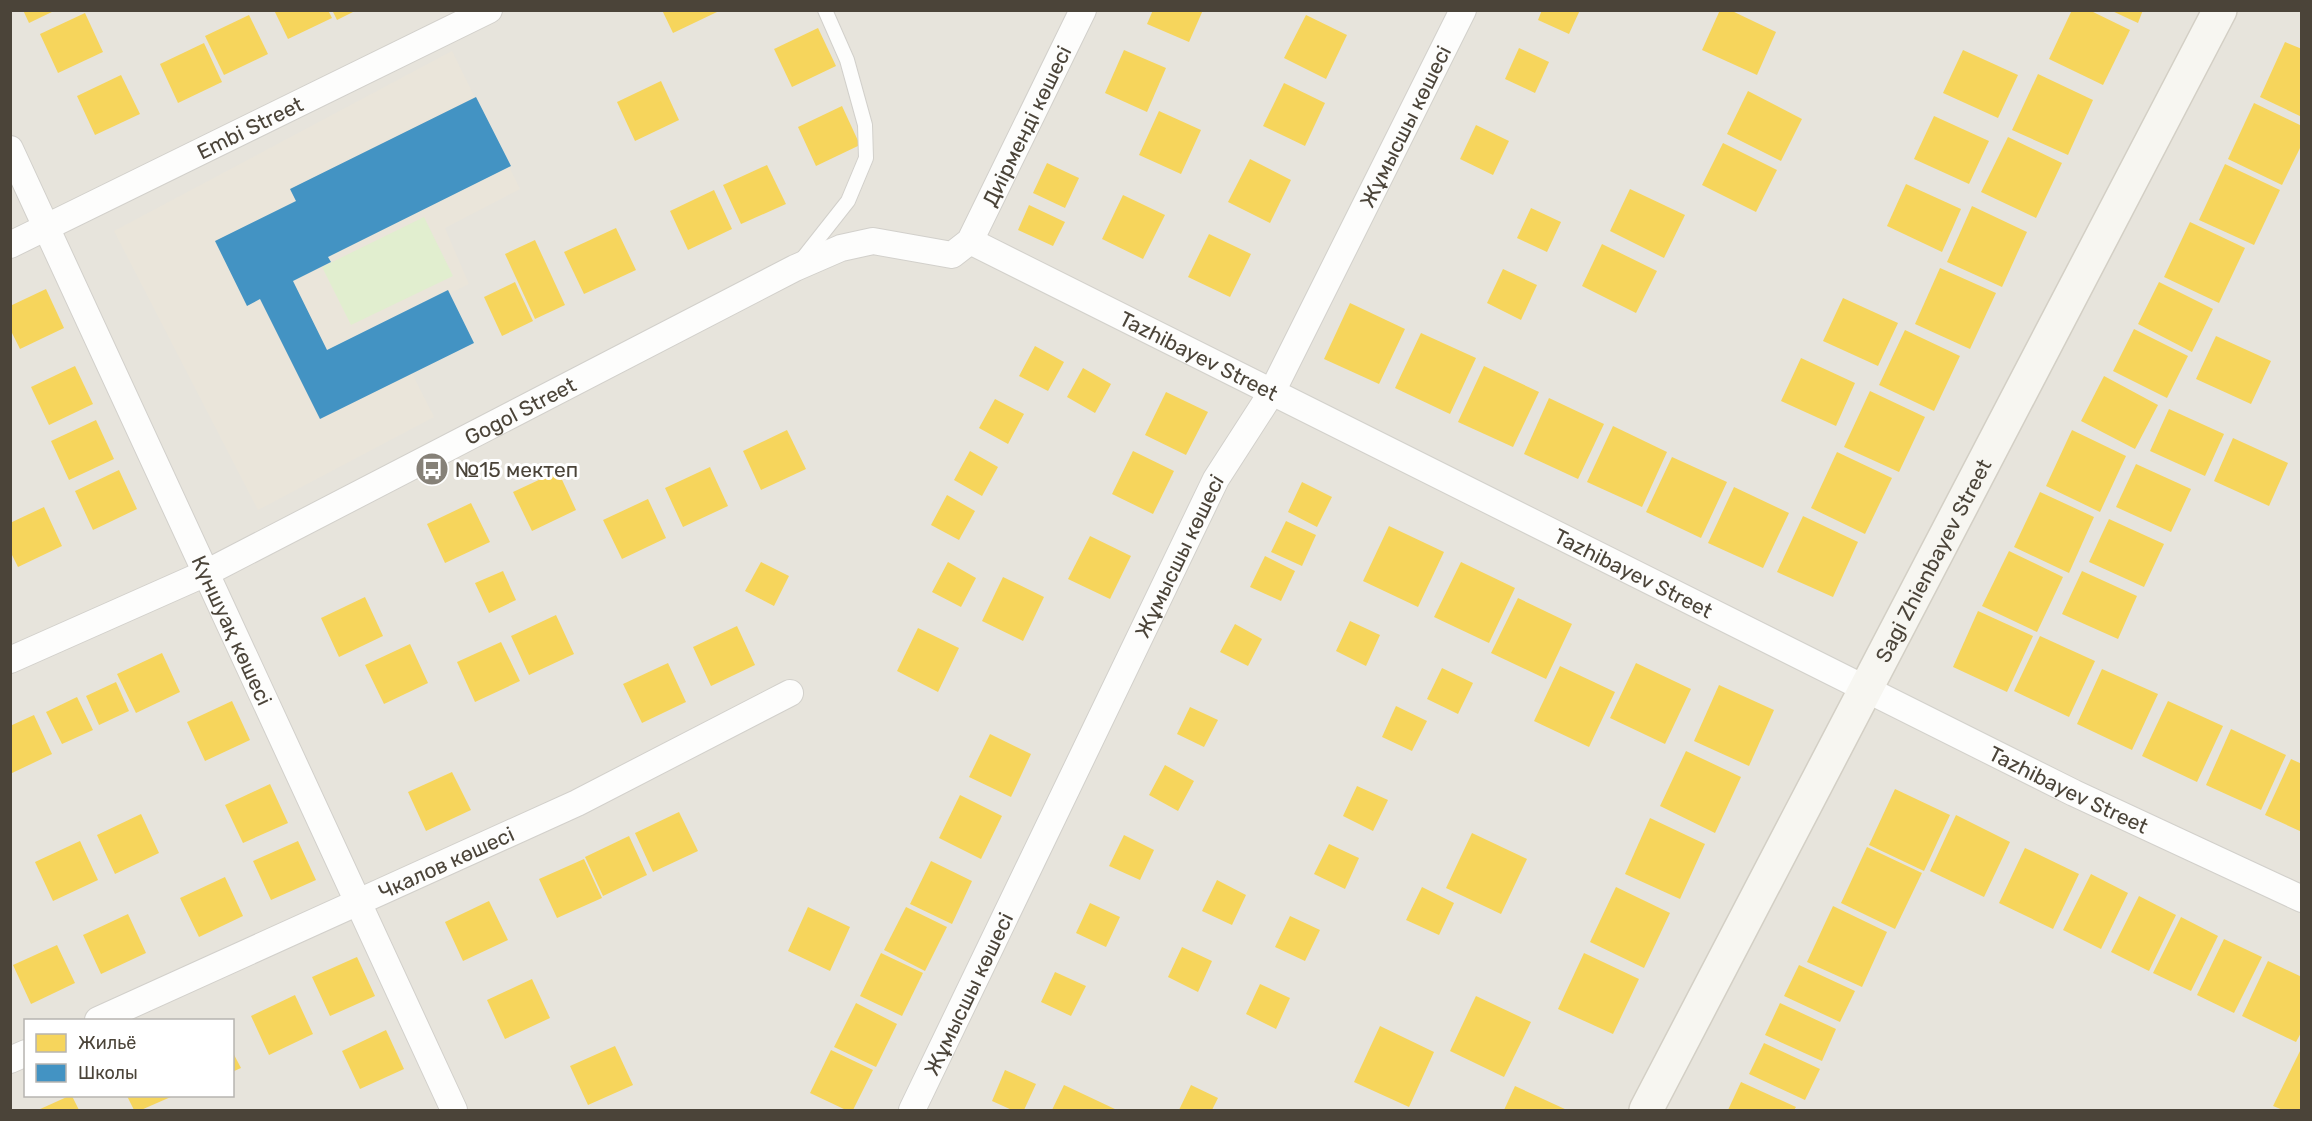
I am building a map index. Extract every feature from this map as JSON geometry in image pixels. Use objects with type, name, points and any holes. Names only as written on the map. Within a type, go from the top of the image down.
[{"type":"main road","name":"Sagi Zhienbayev Street","points":[[1646,1110],[2220,10]]},
{"type":"street","name":"Embi Street","points":[[10,245],[489,10]]},
{"type":"street","name":"Диірменді көшесі","points":[[961,248],[1083,10]]},
{"type":"street","name":"Жұмысшы көшесі","points":[[912,1110],[1216,479],[1272,392],[1463,10]]},
{"type":"street","name":"Күншуақ көшесі","points":[[10,149],[454,1110]]},
{"type":"street","name":"Gogol Street","points":[[10,660],[206,573],[795,268],[841,248],[873,241],[961,248]]},
{"type":"street","name":"Tazhibayev Street","points":[[961,248],[1272,392],[2074,794],[2301,899]]},
{"type":"street","name":"Чкалов көшесі","points":[[100,1019],[577,802],[790,693]]},
{"type":"street","points":[[10,1060],[24,1054]]},
{"type":"lane","points":[[795,268],[822,237],[848,201],[866,158],[865,125],[847,60],[825,10]]},
{"type":"shaded area","points":[[10,11],[2301,11],[2301,1110],[11,1110]]},
{"type":"shaded area","points":[[452,51],[520,189],[445,228],[469,284],[387,324],[434,417],[258,510],[114,231]]},
{"type":"green space","points":[[424,217],[453,276],[351,325],[322,267]]},
{"type":"building: Жильё","points":[[23,10],[56,10],[29,23]]},
{"type":"building: Жильё","points":[[274,10],[328,10],[332,18],[288,39]]},
{"type":"building: Жильё","points":[[332,10],[357,10],[337,20]]},
{"type":"building: Жильё","points":[[662,10],[716,10],[717,12],[673,33]]},
{"type":"building: Жильё","points":[[1153,10],[1203,10],[1189,42],[1147,24]]},
{"type":"building: Жильё","points":[[1542,10],[1580,10],[1569,34],[1538,20]]},
{"type":"building: Жильё","points":[[1720,10],[1730,10],[1776,32],[1757,75],[1702,50]]},
{"type":"building: Жильё","points":[[2072,10],[2089,10],[2130,30],[2103,85],[2049,59]]},
{"type":"building: Жильё","points":[[2110,10],[2143,10],[2138,23]]},
{"type":"building: Жильё","points":[[85,13],[103,52],[58,73],[40,34]]},
{"type":"building: Жильё","points":[[249,15],[268,54],[224,75],[205,36]]},
{"type":"building: Жильё","points":[[1306,15],[1347,35],[1326,79],[1284,58]]},
{"type":"building: Жильё","points":[[818,28],[836,66],[792,87],[774,49]]},
{"type":"building: Жильё","points":[[2285,42],[2302,49],[2302,117],[2260,97]]},
{"type":"building: Жильё","points":[[204,43],[222,82],[178,103],[160,64]]},
{"type":"building: Жильё","points":[[1519,48],[1549,62],[1535,93],[1505,79]]},
{"type":"building: Жильё","points":[[1124,50],[1166,68],[1147,112],[1105,93]]},
{"type":"building: Жильё","points":[[1963,50],[2018,75],[1998,118],[1943,93]]},
{"type":"building: Жильё","points":[[2038,74],[2093,100],[2068,155],[2012,130]]},
{"type":"building: Жильё","points":[[121,75],[140,114],[95,135],[77,96]]},
{"type":"building: Жильё","points":[[661,81],[679,120],[635,141],[617,102]]},
{"type":"building: Жильё","points":[[1284,83],[1325,103],[1305,146],[1263,126]]},
{"type":"building: Жильё","points":[[1748,91],[1802,119],[1781,161],[1727,134]]},
{"type":"building: Жильё","points":[[2254,103],[2302,126],[2302,144],[2282,185],[2228,159]]},
{"type":"building: Жильё","points":[[842,106],[860,145],[816,166],[798,127]]},
{"type":"building: Жильё","points":[[1159,111],[1201,130],[1181,174],[1139,155]]},
{"type":"building: Жильё","points":[[1934,116],[1989,141],[1969,184],[1914,159]]},
{"type":"building: Жильё","points":[[1476,125],[1509,141],[1493,175],[1460,159]]},
{"type":"building: Жильё","points":[[2008,137],[2062,163],[2036,218],[1981,192]]},
{"type":"building: Жильё","points":[[1723,143],[1777,170],[1756,212],[1702,185]]},
{"type":"building: Жильё","points":[[1250,159],[1291,180],[1270,223],[1228,202]]},
{"type":"building: Жильё","points":[[1047,163],[1079,178],[1065,208],[1033,193]]},
{"type":"building: Жильё","points":[[2225,164],[2280,190],[2254,245],[2199,220]]},
{"type":"building: Жильё","points":[[767,165],[786,204],[741,224],[723,185]]},
{"type":"building: Жильё","points":[[1906,184],[1961,209],[1942,252],[1887,226]]},
{"type":"building: Жильё","points":[[1630,189],[1685,215],[1664,258],[1610,231]]},
{"type":"building: Жильё","points":[[714,190],[732,229],[688,250],[670,211]]},
{"type":"building: Жильё","points":[[1123,195],[1165,215],[1143,259],[1102,239]]},
{"type":"building: Жильё","points":[[1029,205],[1065,222],[1053,246],[1018,230]]},
{"type":"building: Жильё","points":[[1972,206],[2027,232],[2002,287],[1947,262]]},
{"type":"building: Жильё","points":[[1531,208],[1561,222],[1547,252],[1517,238]]},
{"type":"building: Жильё","points":[[2190,222],[2245,248],[2219,303],[2164,277]]},
{"type":"building: Жильё","points":[[616,228],[636,270],[584,294],[564,252]]},
{"type":"building: Жильё","points":[[1209,234],[1251,254],[1230,297],[1188,277]]},
{"type":"building: Жильё","points":[[535,240],[565,305],[535,319],[505,254]]},
{"type":"building: Жильё","points":[[1602,244],[1657,271],[1636,313],[1582,286]]},
{"type":"building: Жильё","points":[[1940,268],[1996,293],[1970,349],[1915,324]]},
{"type":"building: Жильё","points":[[1503,269],[1537,285],[1521,320],[1487,303]]},
{"type":"building: Жильё","points":[[515,282],[533,321],[502,336],[484,297]]},
{"type":"building: Жильё","points":[[2159,282],[2213,309],[2192,352],[2138,324]]},
{"type":"building: Жильё","points":[[46,289],[64,328],[20,349],[10,329],[10,306]]},
{"type":"building: Жильё","points":[[1843,298],[1898,323],[1878,366],[1823,341]]},
{"type":"building: Жильё","points":[[1350,303],[1405,329],[1379,384],[1324,359]]},
{"type":"building: Жильё","points":[[2134,329],[2188,356],[2167,398],[2113,371]]},
{"type":"building: Жильё","points":[[1905,330],[1960,356],[1934,411],[1879,385]]},
{"type":"building: Жильё","points":[[1421,333],[1476,358],[1450,414],[1395,388]]},
{"type":"building: Жильё","points":[[2216,336],[2271,361],[2251,404],[2196,379]]},
{"type":"building: Жильё","points":[[1035,346],[1064,362],[1048,391],[1019,376]]},
{"type":"building: Жильё","points":[[1801,358],[1855,383],[1836,426],[1781,401]]},
{"type":"building: Жильё","points":[[75,366],[93,404],[49,425],[31,387]]},
{"type":"building: Жильё","points":[[1484,366],[1539,392],[1513,447],[1458,422]]},
{"type":"building: Жильё","points":[[1083,368],[1111,384],[1095,413],[1067,397]]},
{"type":"building: Жильё","points":[[2104,376],[2158,405],[2135,449],[2081,421]]},
{"type":"building: Жильё","points":[[1870,391],[1925,417],[1899,472],[1844,447]]},
{"type":"building: Жильё","points":[[1166,392],[1208,412],[1186,455],[1145,435]]},
{"type":"building: Жильё","points":[[1549,398],[1604,424],[1578,479],[1524,454]]},
{"type":"building: Жильё","points":[[995,399],[1024,414],[1008,444],[979,428]]},
{"type":"building: Жильё","points":[[2169,409],[2224,434],[2205,476],[2150,451]]},
{"type":"building: Жильё","points":[[96,420],[114,459],[69,480],[51,441]]},
{"type":"building: Жильё","points":[[1613,426],[1667,452],[1642,507],[1587,482]]},
{"type":"building: Жильё","points":[[787,430],[806,469],[761,490],[743,451]]},
{"type":"building: Жильё","points":[[2072,430],[2126,456],[2100,512],[2046,486]]},
{"type":"building: Жильё","points":[[2233,438],[2288,463],[2269,506],[2214,481]]},
{"type":"building: Жильё","points":[[970,451],[998,467],[982,496],[954,480]]},
{"type":"building: Жильё","points":[[1133,451],[1174,471],[1153,514],[1112,494]]},
{"type":"building: Жильё","points":[[1837,452],[1892,478],[1865,534],[1811,508]]},
{"type":"building: Жильё","points":[[1672,457],[1727,482],[1701,538],[1646,512]]},
{"type":"building: Жильё","points":[[2136,464],[2191,489],[2171,532],[2116,507]]},
{"type":"building: Жильё","points":[[710,467],[728,506],[683,527],[665,488]]},
{"type":"building: Жильё","points":[[119,470],[137,509],[93,530],[75,491]]},
{"type":"building: Жильё","points":[[558,471],[576,510],[532,531],[513,492]]},
{"type":"building: Жильё","points":[[1302,482],[1332,497],[1317,527],[1288,512]]},
{"type":"building: Жильё","points":[[1734,487],[1789,513],[1763,568],[1708,543]]},
{"type":"building: Жильё","points":[[2040,492],[2094,517],[2069,573],[2014,547]]},
{"type":"building: Жильё","points":[[947,495],[975,511],[959,540],[931,525]]},
{"type":"building: Жильё","points":[[648,499],[666,538],[622,559],[603,520]]},
{"type":"building: Жильё","points":[[471,503],[490,542],[445,563],[427,524]]},
{"type":"building: Жильё","points":[[44,507],[62,546],[18,567],[10,551],[10,523]]},
{"type":"building: Жильё","points":[[1803,516],[1858,542],[1833,597],[1777,572]]},
{"type":"building: Жильё","points":[[2109,519],[2164,544],[2144,587],[2089,562]]},
{"type":"building: Жильё","points":[[1286,521],[1316,535],[1302,566],[1271,552]]},
{"type":"building: Жильё","points":[[1389,526],[1444,552],[1418,607],[1363,581]]},
{"type":"building: Жильё","points":[[1090,536],[1131,556],[1110,599],[1068,579]]},
{"type":"building: Жильё","points":[[2009,551],[2063,577],[2037,632],[1982,606]]},
{"type":"building: Жильё","points":[[1265,556],[1295,571],[1281,601],[1250,587]]},
{"type":"building: Жильё","points":[[761,562],[789,576],[774,606],[745,591]]},
{"type":"building: Жильё","points":[[948,562],[976,578],[961,607],[932,592]]},
{"type":"building: Жильё","points":[[1461,562],[1515,588],[1489,643],[1434,617]]},
{"type":"building: Жильё","points":[[503,571],[516,600],[489,613],[475,583]]},
{"type":"building: Жильё","points":[[2082,571],[2137,596],[2118,639],[2062,614]]},
{"type":"building: Жильё","points":[[1003,577],[1044,597],[1023,641],[982,621]]},
{"type":"building: Жильё","points":[[365,597],[383,636],[339,657],[321,618]]},
{"type":"building: Жильё","points":[[1518,598],[1572,624],[1546,679],[1491,653]]},
{"type":"building: Жильё","points":[[1978,611],[2033,636],[2007,692],[1953,667]]},
{"type":"building: Жильё","points":[[556,615],[574,654],[529,675],[511,636]]},
{"type":"building: Жильё","points":[[1350,621],[1380,635],[1366,666],[1336,651]]},
{"type":"building: Жильё","points":[[1235,624],[1262,639],[1248,666],[1220,652]]},
{"type":"building: Жильё","points":[[737,626],[755,665],[711,686],[693,647]]},
{"type":"building: Жильё","points":[[918,628],[959,648],[938,692],[897,671]]},
{"type":"building: Жильё","points":[[2040,636],[2095,661],[2069,717],[2014,691]]},
{"type":"building: Жильё","points":[[501,642],[520,681],[475,702],[457,662]]},
{"type":"building: Жильё","points":[[410,644],[428,683],[384,704],[365,665]]},
{"type":"building: Жильё","points":[[162,653],[180,692],[136,713],[117,674]]},
{"type":"building: Жильё","points":[[668,663],[686,702],[642,723],[623,684]]},
{"type":"building: Жильё","points":[[1636,663],[1691,689],[1665,744],[1610,718]]},
{"type":"building: Жильё","points":[[1560,666],[1615,692],[1589,747],[1534,721]]},
{"type":"building: Жильё","points":[[1442,668],[1473,683],[1458,714],[1427,699]]},
{"type":"building: Жильё","points":[[2102,669],[2158,694],[2132,750],[2077,724]]},
{"type":"building: Жильё","points":[[116,682],[129,711],[99,725],[86,696]]},
{"type":"building: Жильё","points":[[1719,685],[1774,710],[1749,766],[1694,741]]},
{"type":"building: Жильё","points":[[77,697],[93,730],[62,744],[46,712]]},
{"type":"building: Жильё","points":[[232,701],[250,740],[205,761],[187,722]]},
{"type":"building: Жильё","points":[[2168,701],[2223,726],[2197,782],[2142,756]]},
{"type":"building: Жильё","points":[[1396,706],[1427,721],[1412,751],[1382,737]]},
{"type":"building: Жильё","points":[[1190,707],[1218,720],[1204,747],[1177,734]]},
{"type":"building: Жильё","points":[[34,715],[52,754],[10,774],[10,726]]},
{"type":"building: Жильё","points":[[2231,729],[2286,755],[2261,810],[2206,785]]},
{"type":"building: Жильё","points":[[990,734],[1031,754],[1011,797],[969,777]]},
{"type":"building: Жильё","points":[[1686,751],[1741,777],[1715,833],[1660,806]]},
{"type":"building: Жильё","points":[[2291,759],[2302,764],[2302,832],[2265,815]]},
{"type":"building: Жильё","points":[[1165,765],[1194,781],[1178,811],[1149,795]]},
{"type":"building: Жильё","points":[[452,772],[471,810],[426,831],[408,792]]},
{"type":"building: Жильё","points":[[270,784],[288,823],[243,843],[225,805]]},
{"type":"building: Жильё","points":[[1357,786],[1388,800],[1373,831],[1343,816]]},
{"type":"building: Жильё","points":[[1895,789],[1950,815],[1924,871],[1869,845]]},
{"type":"building: Жильё","points":[[960,795],[1002,816],[981,859],[939,838]]},
{"type":"building: Жильё","points":[[679,812],[698,851],[653,872],[635,833]]},
{"type":"building: Жильё","points":[[141,814],[159,853],[115,874],[97,835]]},
{"type":"building: Жильё","points":[[1956,815],[2010,842],[1984,897],[1930,871]]},
{"type":"building: Жильё","points":[[1650,818],[1705,844],[1680,899],[1625,874]]},
{"type":"building: Жильё","points":[[1472,833],[1527,859],[1501,914],[1446,888]]},
{"type":"building: Жильё","points":[[1124,835],[1154,850],[1140,880],[1109,866]]},
{"type":"building: Жильё","points":[[629,836],[647,875],[603,896],[585,857]]},
{"type":"building: Жильё","points":[[80,841],[98,880],[53,901],[35,862]]},
{"type":"building: Жильё","points":[[298,841],[316,880],[271,900],[253,861]]},
{"type":"building: Жильё","points":[[1329,844],[1359,858],[1345,889],[1314,874]]},
{"type":"building: Жильё","points":[[1867,847],[1922,873],[1895,929],[1841,903]]},
{"type":"building: Жильё","points":[[2025,848],[2079,874],[2053,929],[1999,903]]},
{"type":"building: Жильё","points":[[584,859],[602,898],[557,918],[539,879]]},
{"type":"building: Жильё","points":[[931,861],[972,881],[952,924],[910,904]]},
{"type":"building: Жильё","points":[[2091,874],[2128,893],[2101,949],[2063,930]]},
{"type":"building: Жильё","points":[[225,877],[243,916],[199,937],[180,898]]},
{"type":"building: Жильё","points":[[1217,880],[1246,895],[1232,925],[1202,911]]},
{"type":"building: Жильё","points":[[1422,887],[1454,903],[1439,935],[1406,920]]},
{"type":"building: Жильё","points":[[1616,887],[1670,913],[1644,968],[1590,942]]},
{"type":"building: Жильё","points":[[2139,896],[2176,915],[2149,971],[2111,952]]},
{"type":"building: Жильё","points":[[489,901],[508,940],[463,961],[445,922]]},
{"type":"building: Жильё","points":[[1090,903],[1120,917],[1106,947],[1076,933]]},
{"type":"building: Жильё","points":[[1833,906],[1887,932],[1862,987],[1807,962]]},
{"type":"building: Жильё","points":[[808,907],[850,927],[830,971],[788,951]]},
{"type":"building: Жильё","points":[[906,907],[947,927],[925,971],[884,950]]},
{"type":"building: Жильё","points":[[128,914],[146,953],[101,974],[83,935]]},
{"type":"building: Жильё","points":[[1290,916],[1320,930],[1305,961],[1275,947]]},
{"type":"building: Жильё","points":[[2181,917],[2218,936],[2191,991],[2153,973]]},
{"type":"building: Жильё","points":[[2224,939],[2262,957],[2234,1013],[2197,995]]},
{"type":"building: Жильё","points":[[57,945],[75,983],[31,1004],[13,965]]},
{"type":"building: Жильё","points":[[1182,947],[1212,961],[1198,992],[1168,977]]},
{"type":"building: Жильё","points":[[881,953],[923,973],[902,1016],[860,996]]},
{"type":"building: Жильё","points":[[1584,953],[1639,979],[1613,1034],[1558,1009]]},
{"type":"building: Жильё","points":[[357,957],[375,996],[330,1016],[312,977]]},
{"type":"building: Жильё","points":[[2268,961],[2302,977],[2302,1031],[2296,1042],[2242,1016]]},
{"type":"building: Жильё","points":[[1799,965],[1855,991],[1840,1022],[1784,996]]},
{"type":"building: Жильё","points":[[1055,972],[1086,986],[1071,1016],[1041,1002]]},
{"type":"building: Жильё","points":[[532,979],[550,1018],[505,1039],[487,1000]]},
{"type":"building: Жильё","points":[[1260,984],[1290,998],[1276,1029],[1246,1014]]},
{"type":"building: Жильё","points":[[295,995],[313,1034],[269,1055],[251,1016]]},
{"type":"building: Жильё","points":[[1476,996],[1531,1022],[1504,1077],[1450,1051]]},
{"type":"building: Жильё","points":[[856,1003],[897,1024],[876,1067],[834,1047]]},
{"type":"building: Жильё","points":[[1780,1003],[1836,1029],[1822,1061],[1765,1035]]},
{"type":"building: Жильё","points":[[1380,1026],[1434,1052],[1409,1107],[1354,1082]]},
{"type":"building: Жильё","points":[[386,1030],[404,1069],[360,1089],[342,1051]]},
{"type":"building: Жильё","points":[[1764,1043],[1820,1069],[1805,1100],[1749,1074]]},
{"type":"building: Жильё","points":[[615,1046],[633,1085],[588,1105],[570,1066]]},
{"type":"building: Жильё","points":[[831,1050],[873,1070],[853,1110],[846,1110],[810,1093]]},
{"type":"building: Жильё","points":[[2300,1051],[2302,1052],[2302,1110],[2283,1110],[2273,1106]]},
{"type":"building: Жильё","points":[[234,1055],[241,1068],[234,1071]]},
{"type":"building: Жильё","points":[[1005,1070],[1036,1084],[1024,1110],[1012,1110],[992,1101]]},
{"type":"building: Жильё","points":[[1741,1082],[1796,1107],[1794,1110],[1728,1110]]},
{"type":"building: Жильё","points":[[1064,1085],[1117,1110],[1052,1110]]},
{"type":"building: Жильё","points":[[1191,1085],[1218,1098],[1212,1110],[1179,1110]]},
{"type":"building: Жильё","points":[[1515,1086],[1567,1110],[1504,1110]]},
{"type":"building: Жильё","points":[[67,1097],[72,1097],[79,1110],[38,1110]]},
{"type":"building: Жильё","points":[[128,1097],[171,1097],[141,1110],[134,1110]]},
{"type":"building: Школы","points":[[476,97],[511,166],[328,257],[331,262],[293,281],[327,350],[448,290],[474,343],[320,419],[260,299],[247,306],[215,241],[296,201],[290,189]]},
{"type":"place","name":"№15 мектеп","points":[[432,469]]}]
